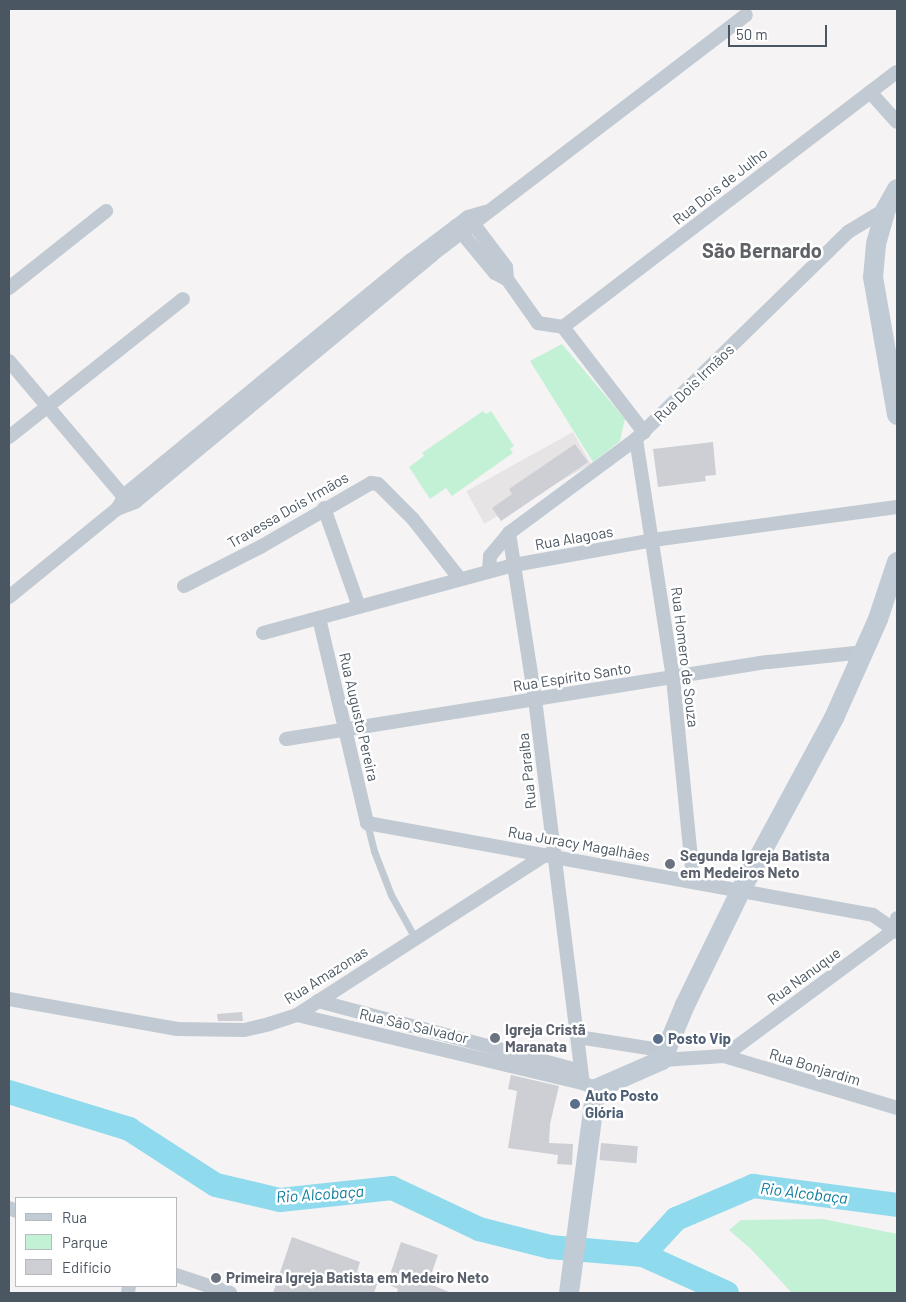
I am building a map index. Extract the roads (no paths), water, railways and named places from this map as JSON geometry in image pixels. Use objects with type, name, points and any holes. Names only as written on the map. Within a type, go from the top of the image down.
[{"type":"street","points":[[9,597],[361,307],[459,229],[491,211],[746,15]]},
{"type":"street","name":"Rua Dois de Julho","points":[[563,327],[897,72]]},
{"type":"street","points":[[870,92],[897,122]]},
{"type":"street","points":[[897,189],[886,209],[876,244],[873,277],[897,415]]},
{"type":"street","name":"Rua Dois Irmãos","points":[[489,571],[490,556],[509,533],[640,435],[848,232],[886,209]]},
{"type":"street","points":[[9,288],[106,211]]},
{"type":"street","points":[[471,221],[506,267],[507,279]]},
{"type":"street","points":[[459,229],[495,273],[507,279],[538,323],[563,327]]},
{"type":"street","points":[[9,437],[183,299]]},
{"type":"street","name":"Rua Homero de Souza","points":[[563,327],[640,435],[673,678],[693,880]]},
{"type":"street","points":[[9,361],[124,504]]},
{"type":"street","name":"Travessa Dois Irmãos","points":[[184,586],[262,546],[365,484],[378,484],[413,519],[460,579]]},
{"type":"street","name":"Rua Alagoas","points":[[263,633],[514,565],[653,540],[897,507]]},
{"type":"street","points":[[324,508],[359,607]]},
{"type":"street","name":"Rua Paraíba","points":[[509,533],[535,699],[549,856],[578,1037],[587,1081]]},
{"type":"street","points":[[569,1293],[586,1157],[587,1081],[664,1056],[741,890],[834,718],[864,652],[897,562]]},
{"type":"street","name":"Rua Augusto Pereira","points":[[319,618],[367,823]]},
{"type":"street","name":"Rua Espírito Santo","points":[[286,739],[346,728],[673,678],[864,652]]},
{"type":"street","name":"Rua Juracy Magalhães","points":[[367,823],[693,880],[874,915],[896,927]]},
{"type":"street","name":"Rua Amazonas","points":[[9,999],[207,1031],[244,1030],[297,1015],[415,938],[549,856]]},
{"type":"street","name":"Rua Nanuque","points":[[724,1056],[896,927]]},
{"type":"street","name":"Rua São Salvador","points":[[318,1001],[587,1081]]},
{"type":"street","name":"Rua São Salvador","points":[[297,1015],[587,1081]]},
{"type":"street","points":[[578,1037],[664,1056],[724,1056]]},
{"type":"street","name":"Rua Bonjardim","points":[[724,1056],[897,1108]]},
{"type":"street","points":[[178,1276],[230,1293]]},
{"type":"lane","points":[[367,823],[374,851],[391,896],[415,938]]},
{"type":"waterway","name":"Rio Alcobaça","points":[[9,1092],[129,1129],[216,1185],[280,1200],[392,1188],[479,1229],[550,1247],[643,1255],[676,1219],[753,1186],[897,1205]]},
{"type":"waterway","name":"Rio Alcobaça","points":[[643,1255],[727,1293]]},
{"type":"place","name":"Segunda Igreja Batista em Medeiros Neto","points":[[670,864]]},
{"type":"place","name":"Igreja Cristã Maranata","points":[[495,1038]]},
{"type":"place","name":"Posto Vip","points":[[658,1039]]},
{"type":"place","name":"Auto Posto Glória","points":[[575,1104]]},
{"type":"place","name":"Primeira Igreja Batista em Medeiro Neto","points":[[216,1278]]},
{"type":"district","name":"São Bernardo","points":[[762,250]]}]
